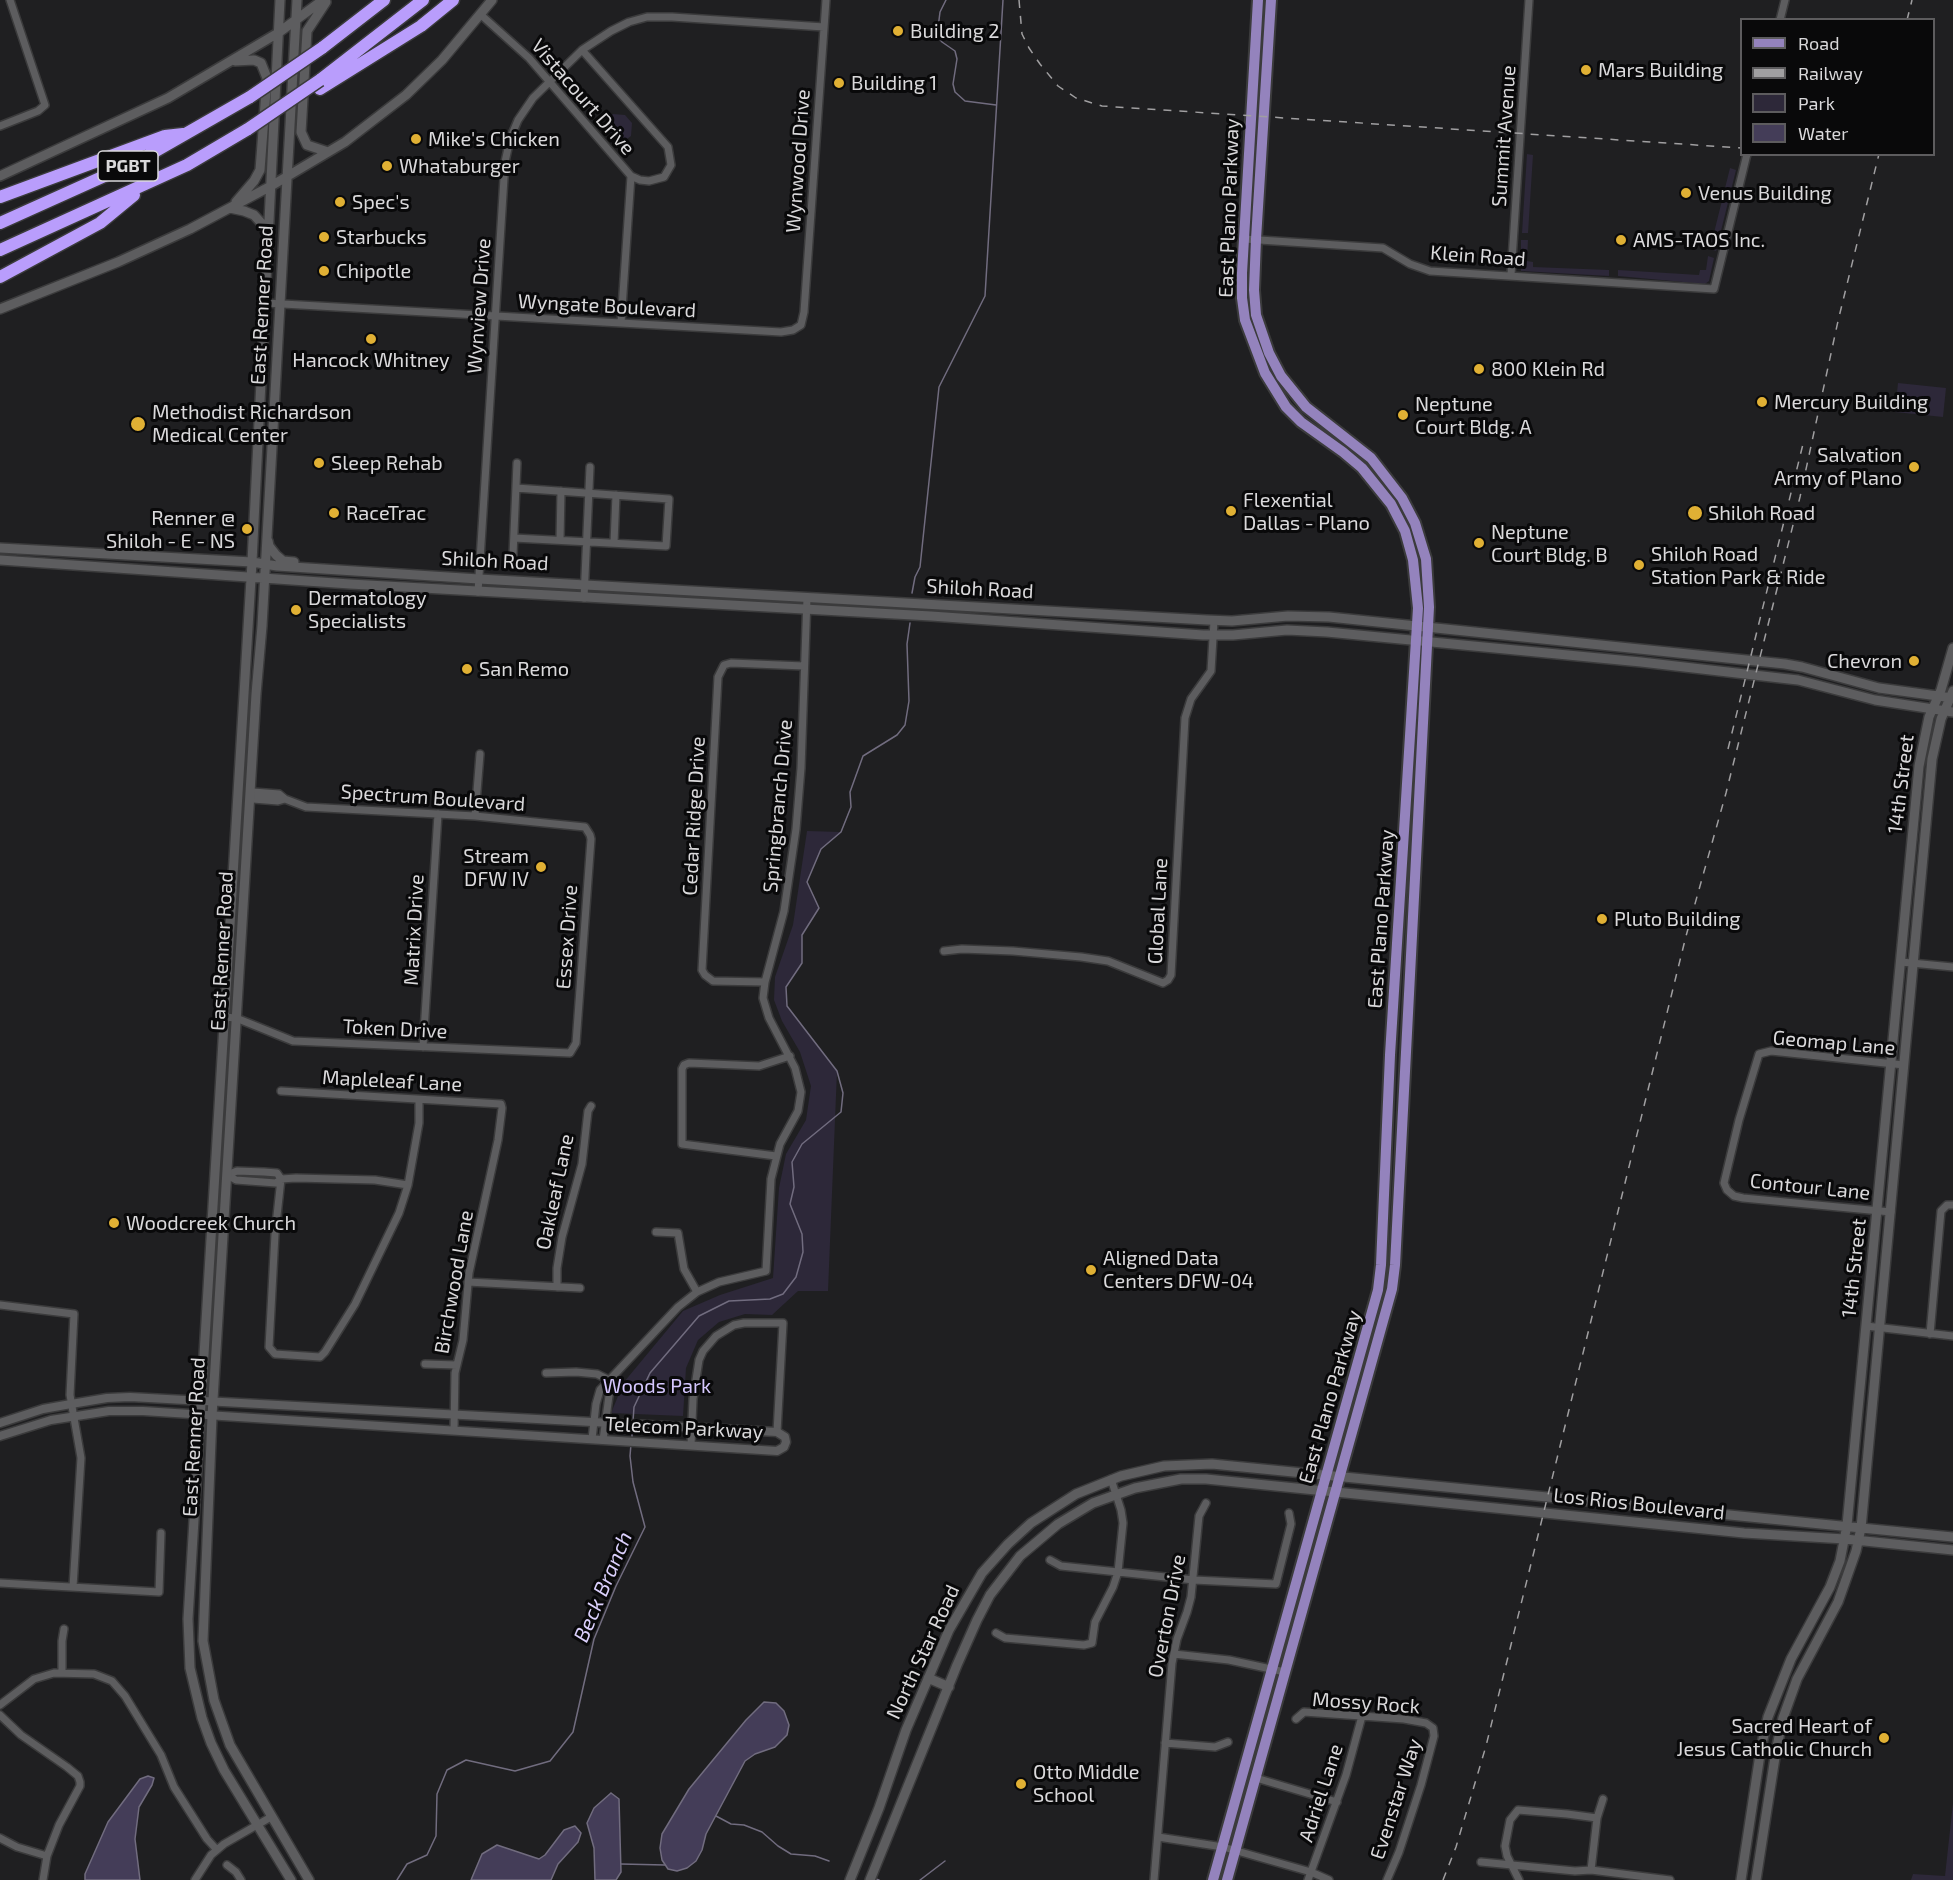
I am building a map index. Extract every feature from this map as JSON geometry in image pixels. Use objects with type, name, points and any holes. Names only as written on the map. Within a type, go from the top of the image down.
[{"type":"highway","name":"PGBT","points":[[0,223],[101,179],[190,133],[250,97],[322,48],[384,0]]},
{"type":"highway","points":[[320,85],[423,0]]},
{"type":"highway","points":[[320,85],[421,26],[453,0]]},
{"type":"highway","name":"PGBT","points":[[0,250],[187,165],[320,85]]},
{"type":"highway","points":[[0,197],[165,136],[190,133]]},
{"type":"highway","points":[[0,277],[100,223],[150,183]]},
{"type":"main road","name":"East Renner Road","points":[[280,0],[252,562],[188,1619],[190,1668],[202,1718],[211,1743],[224,1770],[291,1880]]},
{"type":"main road","name":"East Renner Road","points":[[297,0],[267,536],[212,1416],[203,1622],[206,1663],[214,1700],[230,1745],[309,1880]]},
{"type":"main road","points":[[0,176],[168,98],[278,33],[323,0]]},
{"type":"main road","points":[[327,0],[307,31],[301,132],[307,145],[328,152]]},
{"type":"main road","points":[[0,309],[118,262],[230,208],[328,152],[376,120],[406,95],[442,60],[492,0]]},
{"type":"main road","name":"East Plano Parkway","points":[[1227,1880],[1390,1298],[1395,1265],[1420,778],[1422,627],[1413,560],[1405,531],[1391,504],[1362,468],[1286,407],[1265,373],[1245,320],[1242,298],[1244,239],[1258,0]]},
{"type":"main road","name":"East Plano Parkway","points":[[1270,0],[1256,239],[1254,290],[1256,315],[1269,353],[1281,376],[1306,407],[1371,458],[1402,498],[1415,523],[1426,559],[1429,580],[1422,627]]},
{"type":"main road","points":[[1257,21],[1269,22]]},
{"type":"main road","points":[[230,208],[254,181],[260,170],[267,78],[261,63],[254,60],[232,62]]},
{"type":"main road","points":[[1251,97],[1264,98]]},
{"type":"main road","points":[[230,208],[254,215],[264,226],[267,236]]},
{"type":"main road","points":[[1265,373],[1276,367]]},
{"type":"main road","points":[[260,406],[265,419],[273,422]]},
{"type":"main road","points":[[258,451],[264,453],[271,462]]},
{"type":"main road","points":[[1391,504],[1402,498]]},
{"type":"main road","points":[[267,536],[269,546],[284,561],[337,566],[343,570]]},
{"type":"main road","name":"Shiloh Road","points":[[0,549],[252,562],[479,579],[1214,621],[1314,616],[1724,657],[1813,670],[1879,688],[1938,697],[1952,695]]},
{"type":"main road","points":[[156,571],[157,558]]},
{"type":"main road","name":"Shiloh Road","points":[[0,560],[373,586],[965,618],[1214,635],[1287,630],[1422,640],[1756,675],[1809,683],[1875,700],[1949,711]]},
{"type":"main road","points":[[373,586],[374,572]]},
{"type":"main road","points":[[680,603],[681,590]]},
{"type":"main road","points":[[965,618],[966,606]]},
{"type":"main road","points":[[1116,629],[1117,614]]},
{"type":"main road","points":[[1540,652],[1542,639]]},
{"type":"main road","name":"East Plano Parkway","points":[[1214,1880],[1378,1290],[1402,864],[1422,640]]},
{"type":"main road","name":"14th Street","points":[[1741,1880],[1761,1748],[1772,1705],[1797,1648],[1830,1587],[1845,1539],[1922,749],[1932,709],[1953,648]]},
{"type":"main road","points":[[1809,683],[1813,670]]},
{"type":"main road","name":"14th Street","points":[[1756,1880],[1776,1751],[1788,1703],[1809,1655],[1838,1602],[1859,1541],[1935,743],[1949,711],[1952,695]]},
{"type":"main road","points":[[1408,777],[1420,778]]},
{"type":"main road","points":[[237,795],[250,795]]},
{"type":"main road","points":[[1911,853],[1924,854]]},
{"type":"main road","points":[[1402,864],[1416,864]]},
{"type":"main road","points":[[1390,1055],[1406,1056]]},
{"type":"main road","points":[[1385,1162],[1400,1163]]},
{"type":"main road","points":[[215,1175],[227,1175]]},
{"type":"main road","points":[[1381,1265],[1395,1265]]},
{"type":"main road","points":[[1359,1360],[1372,1364]]},
{"type":"main road","points":[[1858,1416],[1872,1417]]},
{"type":"main road","points":[[1193,1464],[1194,1479]]},
{"type":"main road","name":"North Star Road","points":[[850,1880],[906,1730],[949,1630],[982,1573],[1031,1523],[1069,1498],[1095,1485],[1145,1470],[1212,1464],[1340,1478]]},
{"type":"main road","name":"Los Rios Boulevard","points":[[1340,1478],[1953,1537]]},
{"type":"main road","name":"North Star Road","points":[[870,1880],[981,1611],[990,1595],[1020,1556],[1058,1524],[1093,1503],[1158,1482],[1194,1479],[1322,1491]]},
{"type":"main road","points":[[1447,1504],[1449,1488]]},
{"type":"main road","name":"Los Rios Boulevard","points":[[1322,1491],[1733,1532],[1845,1539],[1953,1551]]},
{"type":"main road","points":[[1653,1523],[1654,1507]]},
{"type":"main road","points":[[1732,1515],[1733,1532]]},
{"type":"main road","points":[[1299,1575],[1311,1579]]},
{"type":"main road","points":[[1797,1648],[1809,1655]]},
{"type":"main road","points":[[928,1678],[949,1687]]},
{"type":"main road","points":[[1761,1748],[1776,1751]]},
{"type":"main road","points":[[876,1814],[893,1820]]},
{"type":"main road","points":[[1750,1820],[1765,1822]]},
{"type":"street","points":[[0,126],[38,111],[45,105],[9,0]]},
{"type":"street","name":"Wynwood Drive","points":[[801,325],[809,253],[826,0]]},
{"type":"street","name":"Summit Avenue","points":[[1511,275],[1529,0]]},
{"type":"street","points":[[1780,18],[1785,0]]},
{"type":"street","name":"Vistacourt Drive","points":[[480,14],[529,58],[631,176],[621,323]]},
{"type":"street","name":"Wynview Drive","points":[[478,592],[505,162],[510,139],[518,120],[533,98],[582,50],[610,30],[647,17],[824,27]]},
{"type":"street","points":[[582,50],[668,147],[671,165],[664,177],[649,181],[631,176]]},
{"type":"street","name":"Klein Road","points":[[1244,239],[1383,248],[1422,269],[1714,289],[1747,156]]},
{"type":"street","name":"Wyngate Boulevard","points":[[265,303],[781,332],[793,330],[801,325]]},
{"type":"street","points":[[513,555],[517,463]]},
{"type":"street","points":[[584,598],[590,467]]},
{"type":"street","points":[[514,538],[666,546],[669,499],[516,488]]},
{"type":"street","points":[[560,540],[561,491]]},
{"type":"street","points":[[614,543],[616,495]]},
{"type":"street","name":"Springbranch Drive","points":[[598,1396],[600,1390],[611,1381],[678,1307],[697,1293],[719,1282],[766,1271],[768,1205],[776,1156],[801,1103],[800,1082],[790,1056],[764,1007],[765,982],[784,911],[793,860],[801,768],[807,598]]},
{"type":"street","name":"Global Lane","points":[[944,951],[962,949],[1081,957],[1108,961],[1163,983],[1168,980],[1171,975],[1185,718],[1191,699],[1211,671],[1214,621]]},
{"type":"street","name":"Cedar Ridge Drive","points":[[765,982],[713,981],[702,970],[718,677],[724,665],[731,663],[804,666]]},
{"type":"street","points":[[475,816],[480,754]]},
{"type":"street","name":"Spectrum Boulevard","points":[[250,795],[253,799],[278,801],[285,799],[306,807],[475,816],[581,825]]},
{"type":"street","name":"Matrix Drive","points":[[423,1047],[438,814]]},
{"type":"street","name":"Essex Drive","points":[[570,1053],[576,1043],[591,840],[588,830],[581,825]]},
{"type":"street","points":[[1901,962],[1953,967]]},
{"type":"street","name":"Token Drive","points":[[224,1017],[236,1018],[293,1041],[570,1053]]},
{"type":"street","name":"Geomap Lane","points":[[1727,1190],[1724,1183],[1726,1174],[1759,1054],[1771,1051],[1904,1065]]},
{"type":"street","points":[[776,1156],[682,1144],[682,1069],[686,1064],[750,1067],[768,1064],[790,1056]]},
{"type":"street","name":"Mapleleaf Lane","points":[[281,1091],[501,1104]]},
{"type":"street","points":[[227,1175],[237,1171],[264,1172],[277,1173],[281,1179],[269,1344],[271,1351],[275,1354],[320,1357],[355,1304],[389,1236],[408,1185],[419,1123],[419,1100]]},
{"type":"street","name":"Birchwood Lane","points":[[454,1430],[457,1365],[464,1340],[471,1257],[498,1140],[501,1104]]},
{"type":"street","name":"Oakleaf Lane","points":[[557,1287],[558,1256],[582,1164],[588,1111],[591,1106]]},
{"type":"street","points":[[281,1179],[375,1180],[408,1185]]},
{"type":"street","name":"Contour Lane","points":[[1727,1190],[1734,1196],[1743,1198],[1891,1212]]},
{"type":"street","points":[[1930,1334],[1943,1208],[1953,1205]]},
{"type":"street","points":[[656,1232],[678,1233],[684,1269],[697,1293]]},
{"type":"street","points":[[468,1282],[580,1288]]},
{"type":"street","points":[[0,1305],[74,1314],[71,1404],[81,1458],[73,1587]]},
{"type":"street","points":[[691,1445],[696,1370],[703,1351],[724,1330],[744,1323],[783,1323],[777,1432]]},
{"type":"street","points":[[1866,1326],[1953,1336]]},
{"type":"street","points":[[425,1364],[457,1365]]},
{"type":"street","points":[[546,1372],[597,1374],[611,1381],[609,1424],[603,1440]]},
{"type":"street","points":[[592,1439],[598,1396],[609,1399]]},
{"type":"street","name":"Telecom Parkway","points":[[0,1423],[43,1409],[107,1398],[130,1397],[777,1432],[782,1434],[786,1442],[784,1447],[777,1451],[164,1412],[109,1411],[36,1424],[0,1436]]},
{"type":"street","points":[[996,1633],[1005,1638],[1084,1645],[1092,1643],[1095,1622],[1118,1572],[1123,1523],[1117,1494],[1111,1479]]},
{"type":"street","name":"Overton Drive","points":[[1154,1880],[1172,1663],[1194,1580],[1199,1516],[1206,1503]]},
{"type":"street","points":[[1050,1560],[1061,1566],[1194,1580],[1276,1584],[1291,1524],[1289,1513]]},
{"type":"street","points":[[0,1583],[159,1592],[161,1533]]},
{"type":"street","points":[[62,1672],[64,1629]]},
{"type":"street","points":[[1174,1654],[1229,1660],[1286,1672]]},
{"type":"street","points":[[0,1705],[34,1679],[46,1675],[62,1672],[104,1677],[119,1688],[162,1755],[174,1787],[207,1839],[217,1850]]},
{"type":"street","name":"Mossy Rock","points":[[1296,1719],[1304,1712],[1404,1719],[1426,1723],[1433,1728]]},
{"type":"street","points":[[0,1715],[21,1735],[78,1776],[80,1782],[47,1856],[43,1880]]},
{"type":"street","name":"Adriel Lane","points":[[1308,1880],[1337,1802],[1362,1716]]},
{"type":"street","name":"Evenstar Way","points":[[1387,1880],[1400,1852],[1421,1785],[1434,1736],[1433,1728]]},
{"type":"street","points":[[1165,1743],[1215,1747],[1228,1742]]},
{"type":"street","points":[[1256,1778],[1337,1802]]},
{"type":"street","points":[[1592,1870],[1597,1818],[1603,1799]]},
{"type":"street","points":[[1519,1880],[1507,1856],[1506,1841],[1510,1820],[1518,1810],[1597,1818]]},
{"type":"street","points":[[195,1880],[201,1867],[217,1850],[256,1824],[271,1817]]},
{"type":"street","points":[[1158,1837],[1223,1847],[1311,1872],[1329,1880]]},
{"type":"street","points":[[0,1838],[17,1847],[47,1856]]},
{"type":"street","points":[[1481,1862],[1575,1871],[1592,1870],[1633,1878],[1670,1880]]},
{"type":"street","points":[[227,1865],[241,1880]]},
{"type":"street","points":[[1574,1880],[1575,1871]]},
{"type":"green space","points":[[613,114],[625,115],[632,123],[631,136],[627,139],[615,138],[608,130],[609,118]]},
{"type":"green space","points":[[1527,154],[1533,155],[1528,233],[1522,233]]},
{"type":"green space","points":[[1730,168],[1736,170],[1716,251],[1710,249]]},
{"type":"green space","points":[[1521,240],[1528,240],[1527,261],[1533,262],[1533,267],[1609,270],[1609,276],[1521,271]]},
{"type":"green space","points":[[1708,256],[1714,258],[1709,281],[1705,284],[1618,276],[1618,270],[1699,275],[1700,270],[1706,270]]},
{"type":"green space","points":[[1898,383],[1946,388],[1943,417],[1895,412]]},
{"type":"green space","name":"Woods Park","points":[[807,831],[841,832],[821,849],[807,882],[819,908],[802,935],[802,963],[786,987],[787,1006],[837,1071],[828,1291],[798,1291],[772,1315],[745,1314],[719,1322],[698,1340],[686,1368],[683,1416],[611,1413],[624,1382],[683,1311],[720,1295],[773,1278],[779,1188],[786,1154],[806,1120],[811,1086],[800,1052],[782,1021],[774,1000],[775,977],[793,925]]},
{"type":"green space","points":[[1953,1803],[1953,1880],[1911,1880],[1913,1874],[1945,1876]]},
{"type":"water","points":[[764,1702],[776,1703],[784,1711],[789,1725],[787,1735],[775,1747],[755,1754],[745,1761],[706,1834],[702,1850],[696,1861],[687,1868],[677,1871],[668,1869],[662,1860],[660,1848],[662,1834],[689,1789],[746,1720]]},
{"type":"water","points":[[148,1776],[154,1778],[139,1807],[135,1839],[140,1880],[85,1880],[85,1874],[108,1822],[140,1779]]},
{"type":"water","points":[[611,1793],[619,1799],[621,1872],[616,1880],[595,1880],[594,1848],[587,1823],[594,1808]]},
{"type":"water","points":[[575,1826],[581,1833],[578,1842],[558,1864],[551,1880],[471,1880],[482,1854],[497,1845],[539,1859],[545,1855],[564,1830]]},
{"type":"waterway","points":[[946,0],[940,12],[937,36],[955,51],[957,59],[953,84],[955,92],[965,101],[996,105]]},
{"type":"waterway","points":[[912,593],[915,577],[920,567],[939,387],[985,296],[1003,0]]},
{"type":"waterway","name":"Beck Branch","points":[[633,1421],[634,1407],[650,1373],[699,1316],[729,1301],[770,1299],[783,1294],[796,1277],[803,1252],[802,1234],[790,1204],[794,1187],[792,1162],[802,1144],[841,1112],[843,1093],[837,1071],[787,1006],[786,987],[802,963],[802,935],[819,908],[807,882],[821,849],[841,832],[851,807],[850,792],[863,756],[897,735],[905,725],[909,701],[907,644],[910,623]]},
{"type":"waterway","name":"Beck Branch","points":[[632,1429],[632,1439]]},
{"type":"waterway","name":"Beck Branch","points":[[397,1880],[407,1864],[427,1855],[436,1836],[437,1794],[447,1770],[466,1760],[515,1771],[550,1761],[573,1732],[594,1639],[616,1586],[645,1527],[633,1482],[631,1444]]},
{"type":"waterway","points":[[716,1816],[731,1824],[744,1825],[762,1832],[791,1854],[815,1856],[829,1861]]},
{"type":"waterway","points":[[920,1880],[945,1861]]},
{"type":"waterway","points":[[621,1864],[665,1865]]},
{"type":"railway","points":[[1019,0],[1022,34],[1040,64],[1058,86],[1076,98],[1102,106],[1740,148]]},
{"type":"railway","points":[[1908,18],[1912,0]]},
{"type":"railway","points":[[1443,1880],[1456,1847],[1486,1746],[1686,936],[1726,793],[1800,497],[1838,321],[1879,156]]},
{"type":"railway","points":[[1728,749],[1804,440]]},
{"type":"place","name":"Building 2","points":[[898,31]]},
{"type":"place","name":"Mars Building","points":[[1586,70]]},
{"type":"place","name":"Building 1","points":[[839,83]]},
{"type":"place","name":"Mike's Chicken","points":[[416,139]]},
{"type":"place","name":"Whataburger","points":[[387,166]]},
{"type":"place","name":"Venus Building","points":[[1686,193]]},
{"type":"place","name":"Spec's","points":[[340,202]]},
{"type":"place","name":"Starbucks","points":[[324,237]]},
{"type":"place","name":"AMS-TAOS Inc.","points":[[1621,240]]},
{"type":"place","name":"Chipotle","points":[[324,271]]},
{"type":"place","name":"Hancock Whitney","points":[[371,339]]},
{"type":"place","name":"800 Klein Rd","points":[[1479,369]]},
{"type":"place","name":"Mercury Building","points":[[1762,402]]},
{"type":"place","name":"Neptune Court Bldg. A","points":[[1403,415]]},
{"type":"place","name":"Methodist Richardson Medical Center","points":[[138,424]]},
{"type":"place","name":"Sleep Rehab","points":[[319,463]]},
{"type":"place","name":"Salvation Army of Plano","points":[[1914,467]]},
{"type":"place","name":"Flexential Dallas - Plano","points":[[1231,511]]},
{"type":"place","name":"RaceTrac","points":[[334,513]]},
{"type":"place","name":"Shiloh Road","points":[[1695,513]]},
{"type":"place","name":"Renner @ Shiloh - E - NS","points":[[247,529]]},
{"type":"place","name":"Neptune Court Bldg. B","points":[[1479,543]]},
{"type":"place","name":"Shiloh Road Station Park & Ride","points":[[1639,565]]},
{"type":"place","name":"Dermatology Specialists","points":[[296,610]]},
{"type":"place","name":"Chevron","points":[[1914,661]]},
{"type":"place","name":"San Remo","points":[[467,669]]},
{"type":"place","name":"Stream DFW IV","points":[[541,867]]},
{"type":"place","name":"Pluto Building","points":[[1602,919]]},
{"type":"place","name":"Woodcreek Church","points":[[114,1223]]},
{"type":"place","name":"Aligned Data Centers DFW-04","points":[[1091,1270]]},
{"type":"place","name":"Sacred Heart of Jesus Catholic Church","points":[[1884,1738]]},
{"type":"place","name":"Otto Middle School","points":[[1021,1784]]}]
